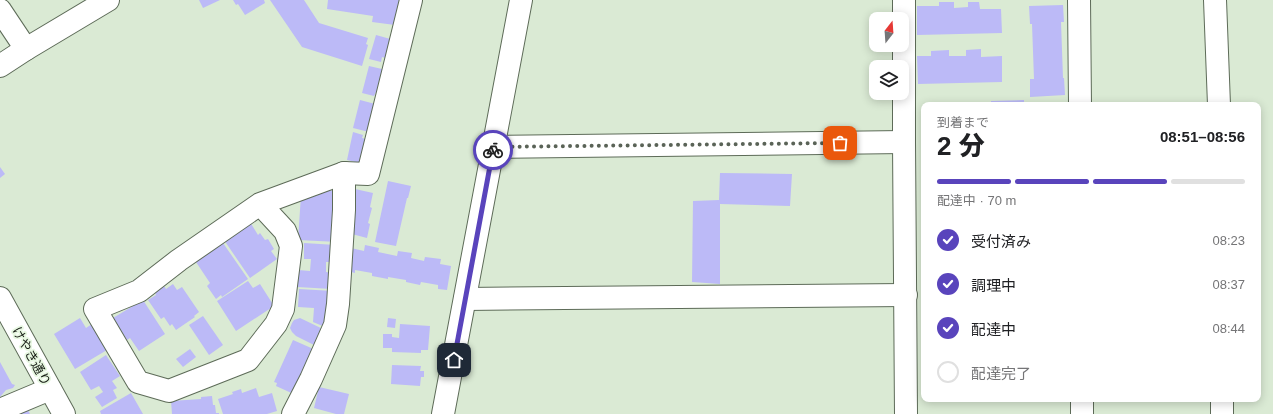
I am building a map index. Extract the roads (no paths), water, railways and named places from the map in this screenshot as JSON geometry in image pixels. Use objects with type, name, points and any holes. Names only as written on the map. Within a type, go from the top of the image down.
[{"type":"street","points":[[0,66],[108,0]]},
{"type":"street","points":[[260,204],[285,232],[291,246],[283,309],[276,324],[248,360],[168,391],[138,382],[95,309],[139,291],[179,260],[260,204],[344,173],[368,174],[411,0]]},
{"type":"street","points":[[443,414],[521,0]]},
{"type":"street","points":[[904,0],[906,414]]},
{"type":"street","points":[[1079,0],[1080,102]]},
{"type":"street","points":[[1215,0],[1219,102]]},
{"type":"street","points":[[0,10],[26,49]]},
{"type":"street","points":[[494,147],[904,142]]},
{"type":"street","points":[[293,414],[311,379],[335,325],[338,304],[344,210],[344,173]]},
{"type":"street","points":[[465,299],[906,295]]},
{"type":"street","name":"けやき通り","points":[[0,298],[64,414]]},
{"type":"street","points":[[0,410],[50,389]]},
{"type":"street","points":[[1082,402],[1082,414]]},
{"type":"street","points":[[1222,402],[1222,414]]}]
